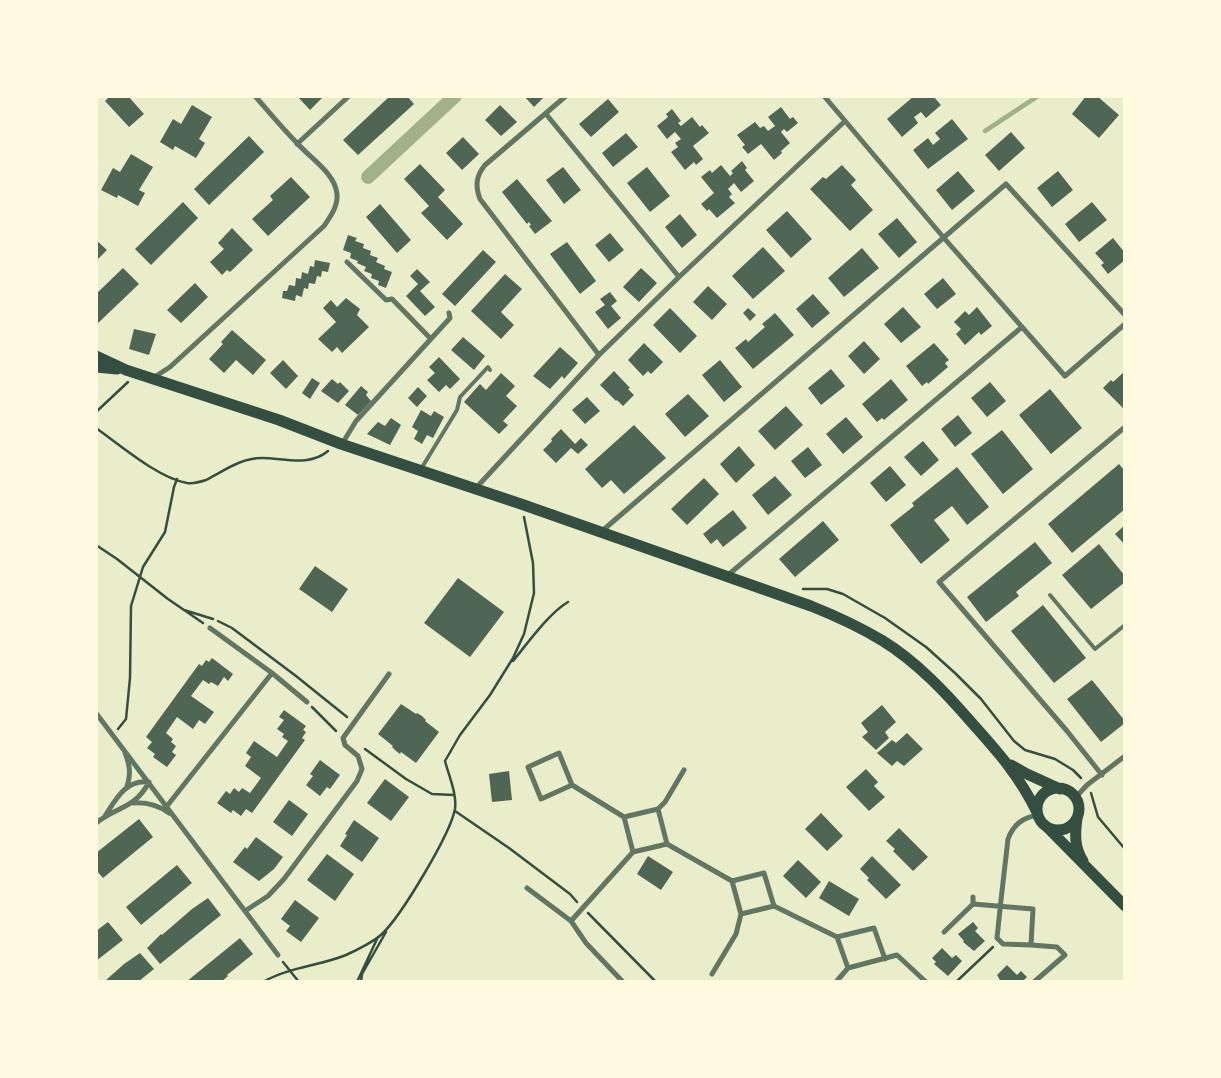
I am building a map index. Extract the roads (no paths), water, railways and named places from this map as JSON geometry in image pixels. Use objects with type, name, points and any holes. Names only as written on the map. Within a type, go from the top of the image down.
[{"type":"main road","points":[[96,356],[131,372],[279,420],[337,442],[521,504],[811,606],[846,621],[884,642],[919,669],[955,703],[1008,763],[1025,789],[1042,823],[1125,906]]},
{"type":"main road","points":[[96,367],[131,372]]},
{"type":"main road","points":[[1008,763],[1071,794],[1075,798],[1078,804],[1075,833],[1076,844],[1080,855],[1090,871]]},
{"type":"main road","points":[[1037,813],[1039,800],[1043,795],[1054,789],[1060,789]]},
{"type":"main road","points":[[1047,827],[1064,829],[1070,826],[1077,816]]},
{"type":"street","points":[[152,379],[170,367],[324,226],[333,213],[337,196],[333,182],[326,172],[297,144],[255,96]]},
{"type":"street","points":[[297,144],[348,96]]},
{"type":"street","points":[[566,96],[485,165],[479,172],[476,181],[477,190],[480,199],[599,354]]},
{"type":"street","points":[[824,96],[844,122],[1065,376],[1125,324]]},
{"type":"street","points":[[546,114],[679,277]]},
{"type":"street","points":[[474,489],[599,354],[844,122]]},
{"type":"street","points":[[600,532],[1006,184],[1125,316]]},
{"type":"street","points":[[347,262],[386,300],[392,299],[431,340]]},
{"type":"street","points":[[337,442],[431,340],[450,318],[449,314]]},
{"type":"street","points":[[727,576],[1022,327]]},
{"type":"street","points":[[1102,774],[939,582],[1125,427]]},
{"type":"street","points":[[210,628],[272,673],[307,702]]},
{"type":"street","points":[[167,806],[272,673]]},
{"type":"street","points":[[245,911],[268,896],[284,880],[357,780],[362,769],[358,756],[345,745],[343,738],[389,674]]},
{"type":"street","points":[[96,713],[278,955]]},
{"type":"street","points":[[121,746],[130,766],[127,786]]},
{"type":"street","points":[[572,785],[541,799],[528,767],[558,753],[572,785],[624,817],[633,852]]},
{"type":"street","points":[[1075,798],[1087,785],[1125,756]]},
{"type":"street","points":[[624,817],[658,808],[664,802],[684,770]]},
{"type":"street","points":[[105,816],[127,786],[142,781],[149,782]]},
{"type":"street","points":[[96,823],[105,816],[132,803],[149,782]]},
{"type":"street","points":[[132,803],[142,802],[155,805],[175,817]]},
{"type":"street","points":[[658,808],[667,844]]},
{"type":"street","points":[[1034,982],[1065,955],[1057,948],[1002,944],[997,938],[1008,839],[1011,832],[1020,822],[1037,813]]},
{"type":"street","points":[[571,921],[633,852],[667,844],[732,881],[764,873],[774,906]]},
{"type":"street","points":[[712,974],[736,934],[741,914],[732,881]]},
{"type":"street","points":[[527,888],[571,921],[586,942],[623,982]]},
{"type":"street","points":[[944,932],[973,904],[973,897]]},
{"type":"street","points":[[973,904],[1033,909],[1031,945]]},
{"type":"street","points":[[741,914],[774,906],[838,937],[874,928],[885,959]]},
{"type":"street","points":[[838,937],[848,968]]},
{"type":"street","points":[[836,982],[848,968],[897,955],[926,982]]},
{"type":"lane","points":[[420,470],[457,410],[460,397],[488,367],[490,370]]},
{"type":"lane","points":[[1050,595],[1095,649],[1125,625]]},
{"type":"waterway","points":[[368,177],[455,96]]},
{"type":"waterway","points":[[985,131],[1038,96]]}]
